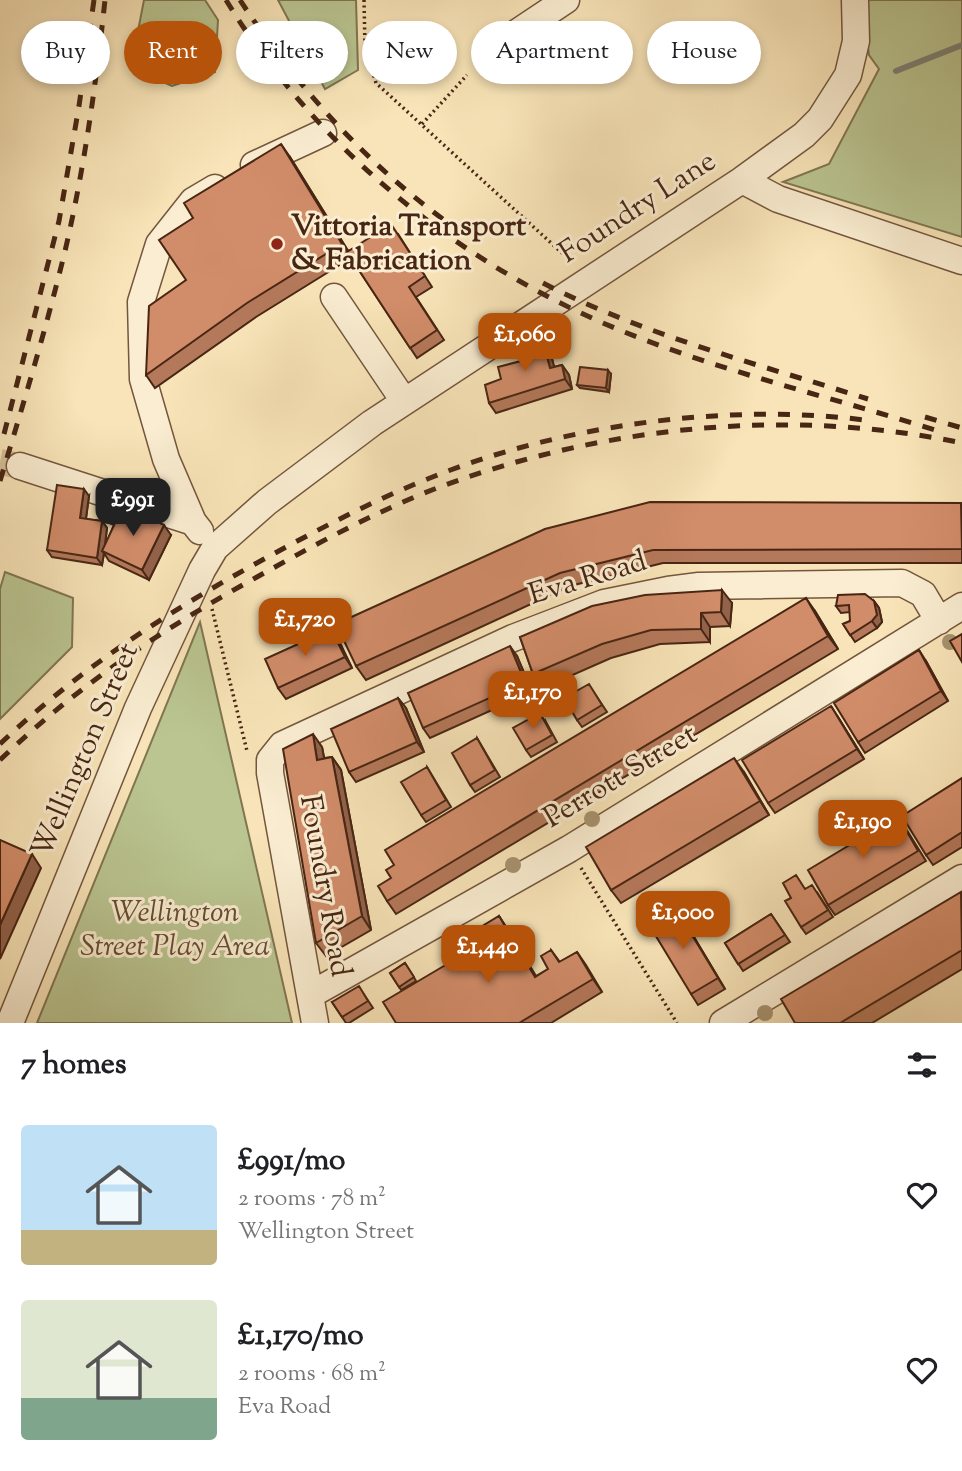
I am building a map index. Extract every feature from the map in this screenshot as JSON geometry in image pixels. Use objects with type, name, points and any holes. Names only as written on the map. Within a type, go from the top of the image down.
[{"type":"street","points":[[535,21],[566,0]]},
{"type":"street","name":"Foundry Lane","points":[[215,548],[267,502],[372,423],[742,180],[804,135],[820,119],[848,75],[856,41],[855,0]]},
{"type":"street","points":[[215,548],[193,522],[166,459],[143,379],[141,302],[159,244],[193,201],[252,166],[323,133]]},
{"type":"street","points":[[742,180],[778,199],[962,261]]},
{"type":"street","points":[[334,297],[404,401]]},
{"type":"street","points":[[20,466],[193,522]]},
{"type":"street","name":"Wellington Street","points":[[10,1023],[138,708],[202,570],[215,548]]},
{"type":"street","name":"Eva Road","points":[[270,760],[282,745],[291,740],[513,638],[576,612],[636,595],[699,586],[902,583],[923,594],[939,621]]},
{"type":"street","name":"Perrott Street","points":[[310,995],[569,849],[962,606]]},
{"type":"street","name":"Foundry Road","points":[[270,760],[272,791],[315,1023]]},
{"type":"street","points":[[723,1023],[962,878]]},
{"type":"path","points":[[364,0],[365,46],[376,83],[589,278]]},
{"type":"path","points":[[422,124],[467,75]]},
{"type":"path","points":[[211,608],[250,762],[270,760]]},
{"type":"path","points":[[597,892],[677,1023]]},
{"type":"green space","points":[[144,0],[205,0],[218,20],[218,21],[140,21]]},
{"type":"green space","points":[[278,0],[356,0],[358,70],[348,76],[348,21],[289,21]]},
{"type":"green space","points":[[862,0],[962,0],[962,237],[783,182],[829,164],[879,69],[869,55]]},
{"type":"green space","points":[[5,572],[73,598],[72,647],[0,719],[0,589]]},
{"type":"green space","name":"Wellington Street Play Area","points":[[200,622],[292,1023],[37,1023]]},
{"type":"building","points":[[281,144],[342,244],[247,303],[146,375],[149,306],[186,280],[159,240],[193,218],[184,203]]},
{"type":"building","points":[[391,224],[425,276],[409,287],[437,330],[410,348],[347,252]]},
{"type":"building","points":[[542,337],[550,368],[562,365],[565,379],[489,403],[485,385],[501,379],[498,367],[521,361],[517,349]]},
{"type":"building","points":[[580,367],[608,370],[606,388],[577,385]]},
{"type":"building","points":[[57,485],[84,489],[80,518],[102,521],[97,558],[47,550]]},
{"type":"building","points":[[107,501],[122,508],[115,523],[100,516]]},
{"type":"building","points":[[650,502],[961,503],[962,549],[653,550],[560,573],[356,666],[336,624],[545,529]]},
{"type":"building","points":[[123,506],[164,525],[142,570],[102,551]]},
{"type":"building","points":[[722,590],[721,612],[701,613],[701,629],[651,630],[602,644],[533,674],[520,637],[592,606],[645,595]]},
{"type":"building","points":[[865,594],[874,601],[877,615],[850,635],[843,624],[850,621],[849,605],[836,606],[838,595]]},
{"type":"building","points":[[806,598],[828,636],[387,901],[378,886],[391,878],[386,870],[394,865],[385,850]]},
{"type":"building","points":[[331,629],[345,657],[278,688],[265,659]]},
{"type":"building","points":[[962,634],[962,662],[950,641]]},
{"type":"building","points":[[510,646],[525,682],[423,728],[408,693]]},
{"type":"building","points":[[919,650],[941,691],[858,742],[834,703]]},
{"type":"building","points":[[589,684],[602,705],[577,720],[564,698]]},
{"type":"building","points":[[398,698],[417,742],[349,772],[331,729]]},
{"type":"building","points":[[831,706],[857,749],[768,803],[742,760]]},
{"type":"building","points":[[540,713],[552,735],[526,750],[513,728]]},
{"type":"building","points":[[313,734],[317,760],[332,757],[362,916],[316,943],[283,749]]},
{"type":"building","points":[[477,738],[495,770],[470,785],[452,753]]},
{"type":"building","points":[[734,758],[760,801],[611,890],[586,847]]},
{"type":"building","points":[[427,767],[446,800],[421,815],[401,782]]},
{"type":"building","points":[[962,778],[962,832],[926,855],[902,816]]},
{"type":"building","points":[[898,816],[918,851],[828,905],[808,870]]},
{"type":"building","points":[[0,840],[32,854],[0,925]]},
{"type":"building","points":[[796,875],[805,889],[812,885],[828,910],[801,927],[785,901],[791,898],[783,883]]},
{"type":"building","points":[[961,892],[962,950],[840,1023],[795,1023],[781,999]]},
{"type":"building","points":[[675,907],[718,978],[691,994],[648,923]]},
{"type":"building","points":[[771,914],[785,935],[738,964],[725,943]]},
{"type":"building","points":[[499,916],[535,977],[548,969],[541,956],[551,950],[559,962],[577,952],[593,979],[519,1023],[396,1023],[383,1002],[481,944],[474,931]]},
{"type":"building","points":[[405,963],[414,977],[399,987],[390,973]]},
{"type":"building","points":[[359,986],[368,1001],[342,1017],[332,1002]]},
{"type":"waterway","points":[[896,71],[962,45]]},
{"type":"tunnel","points":[[0,462],[20,466]]},
{"type":"railway","points":[[4,434],[59,221],[94,0]]},
{"type":"railway","points":[[0,481],[42,338],[72,220],[89,127],[105,0]]},
{"type":"railway","points":[[226,0],[262,54],[303,105],[349,153],[397,197],[450,237],[505,272],[562,304],[660,346],[935,430]]},
{"type":"railway","points":[[240,0],[285,63],[335,122],[390,177],[451,225]]},
{"type":"railway","points":[[543,283],[582,302],[662,334],[868,399]]},
{"type":"railway","points":[[0,744],[93,666],[194,599],[327,526],[391,494],[435,476],[539,443],[650,422],[763,414],[872,421]]},
{"type":"railway","points":[[925,417],[962,428]]},
{"type":"railway","points":[[0,760],[60,707],[122,660],[222,596],[391,507],[500,467],[564,450],[630,437],[763,425],[830,426],[897,432],[962,443]]},
{"type":"place","name":"Vittoria Transport & Fabrication","points":[[277,244]]}]
